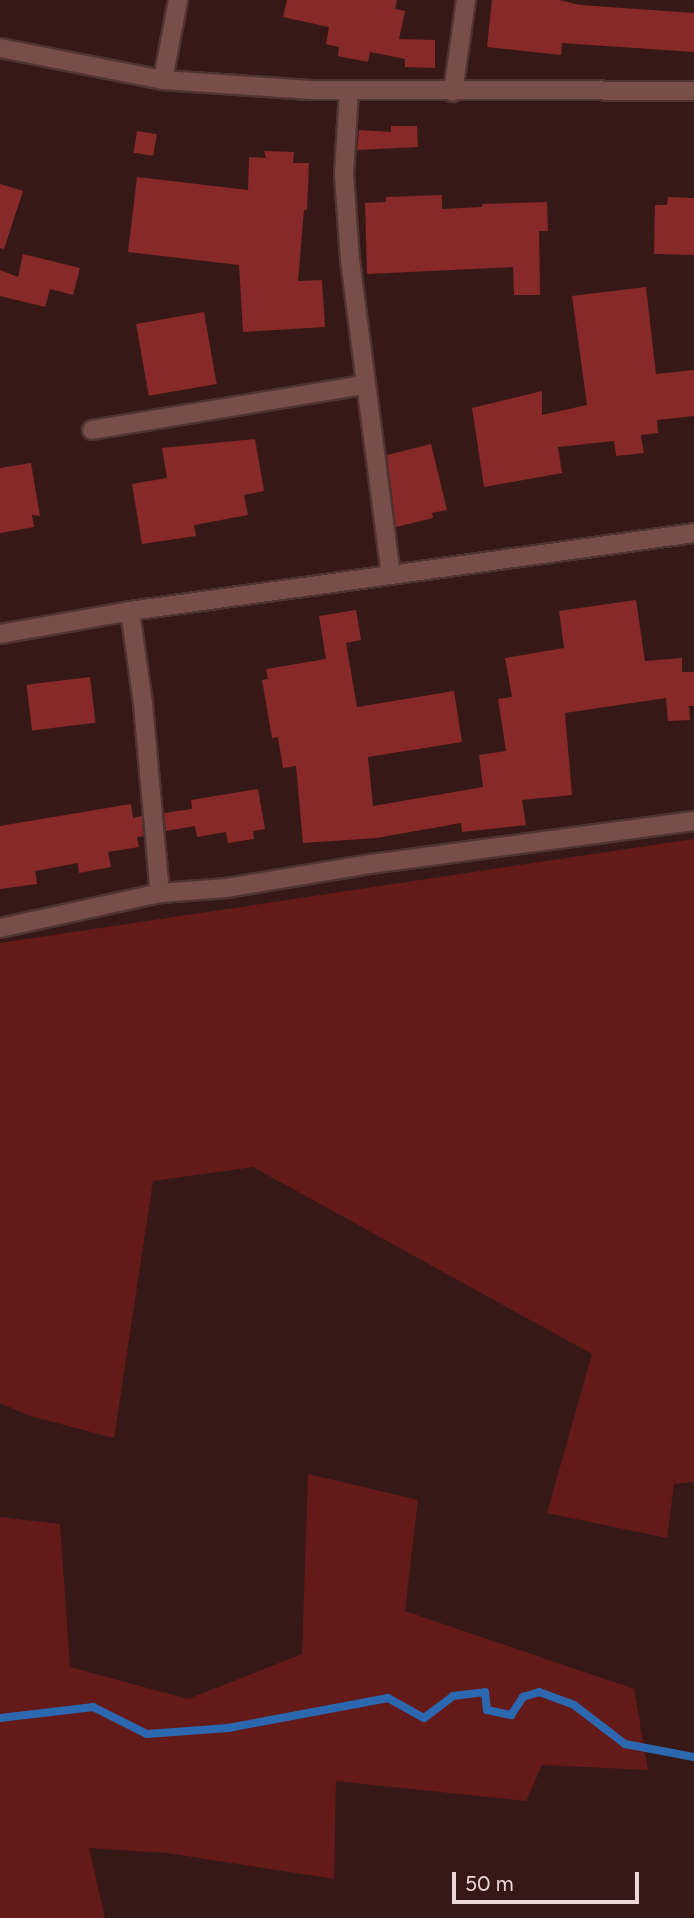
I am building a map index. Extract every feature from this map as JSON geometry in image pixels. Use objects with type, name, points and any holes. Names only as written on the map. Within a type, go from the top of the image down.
[{"type":"street","points":[[163,80],[178,0]]},
{"type":"street","points":[[453,92],[466,0]]},
{"type":"street","points":[[0,48],[163,80],[349,90],[694,91]]},
{"type":"street","points":[[349,90],[344,174],[364,385],[391,574]]},
{"type":"street","points":[[92,430],[364,385]]},
{"type":"street","points":[[0,634],[130,611],[694,533]]},
{"type":"street","points":[[130,611],[144,704],[160,893]]},
{"type":"street","points":[[0,928],[160,893],[227,888],[371,864],[694,821]]},
{"type":"shaded area","points":[[694,839],[694,1482],[674,1484],[667,1538],[547,1513],[592,1354],[253,1167],[153,1181],[114,1438],[30,1416],[0,1403],[0,943]]},
{"type":"shaded area","points":[[308,1474],[418,1500],[405,1611],[634,1689],[648,1770],[542,1765],[526,1801],[336,1781],[334,1879],[167,1853],[89,1848],[105,1918],[0,1918],[0,1517],[60,1524],[70,1667],[188,1699],[302,1654]]},
{"type":"building","points":[[287,0],[397,0],[395,9],[405,11],[399,39],[435,40],[435,68],[405,67],[405,59],[370,52],[368,62],[338,56],[339,47],[326,44],[329,27],[283,17]]},
{"type":"building","points":[[492,0],[559,0],[580,5],[694,13],[694,52],[562,43],[561,55],[487,47]]},
{"type":"building","points":[[391,126],[417,126],[418,147],[357,150],[359,130],[391,132]]},
{"type":"building","points":[[137,131],[157,134],[153,156],[134,153]]},
{"type":"building","points":[[264,151],[294,152],[293,163],[309,163],[307,210],[304,210],[298,281],[322,280],[325,327],[243,332],[239,265],[128,252],[137,177],[248,190],[249,157],[266,158]]},
{"type":"building","points":[[0,184],[23,191],[4,249],[0,248]]},
{"type":"building","points":[[442,195],[442,209],[482,207],[482,204],[547,202],[548,231],[539,231],[540,295],[514,295],[513,267],[367,274],[365,203],[386,202],[386,197]]},
{"type":"building","points":[[668,197],[694,198],[694,255],[654,254],[655,205],[667,205]]},
{"type":"building","points":[[23,254],[80,268],[73,295],[50,289],[45,307],[0,296],[0,270],[18,277]]},
{"type":"building","points":[[646,287],[656,374],[694,370],[694,416],[657,420],[658,433],[641,435],[644,453],[616,456],[614,441],[558,447],[562,473],[484,487],[472,408],[542,391],[542,415],[587,405],[572,296]]},
{"type":"building","points":[[204,312],[217,384],[149,396],[136,324]]},
{"type":"building","points":[[255,439],[264,491],[244,495],[248,515],[194,525],[196,536],[142,544],[132,484],[167,478],[162,448]]},
{"type":"building","points":[[431,444],[447,510],[432,513],[433,518],[396,527],[387,455]]},
{"type":"building","points":[[31,463],[40,516],[32,515],[34,527],[0,533],[0,468]]},
{"type":"building","points":[[636,600],[645,661],[682,658],[682,672],[694,672],[694,706],[689,706],[690,720],[668,721],[666,698],[565,713],[572,795],[522,800],[526,825],[462,832],[461,823],[376,838],[303,843],[296,766],[283,768],[278,737],[272,738],[262,680],[268,679],[266,669],[326,659],[319,616],[356,610],[361,640],[346,643],[357,707],[454,691],[462,742],[368,757],[373,806],[483,787],[479,755],[506,751],[498,699],[512,697],[505,658],[564,648],[559,611]]},
{"type":"building","points":[[90,677],[96,723],[32,730],[26,685]]},
{"type":"building","points":[[258,789],[265,829],[253,831],[254,839],[228,843],[226,832],[197,837],[195,826],[166,831],[164,813],[192,809],[191,800]]},
{"type":"building","points":[[131,804],[133,818],[142,816],[143,836],[137,837],[139,847],[108,852],[111,867],[79,873],[78,863],[35,871],[37,884],[0,889],[0,826]]},
{"type":"waterway","points":[[0,1718],[93,1707],[147,1734],[228,1728],[388,1698],[424,1718],[453,1696],[485,1692],[487,1710],[511,1715],[523,1697],[539,1692],[574,1705],[625,1744],[694,1757]]}]
